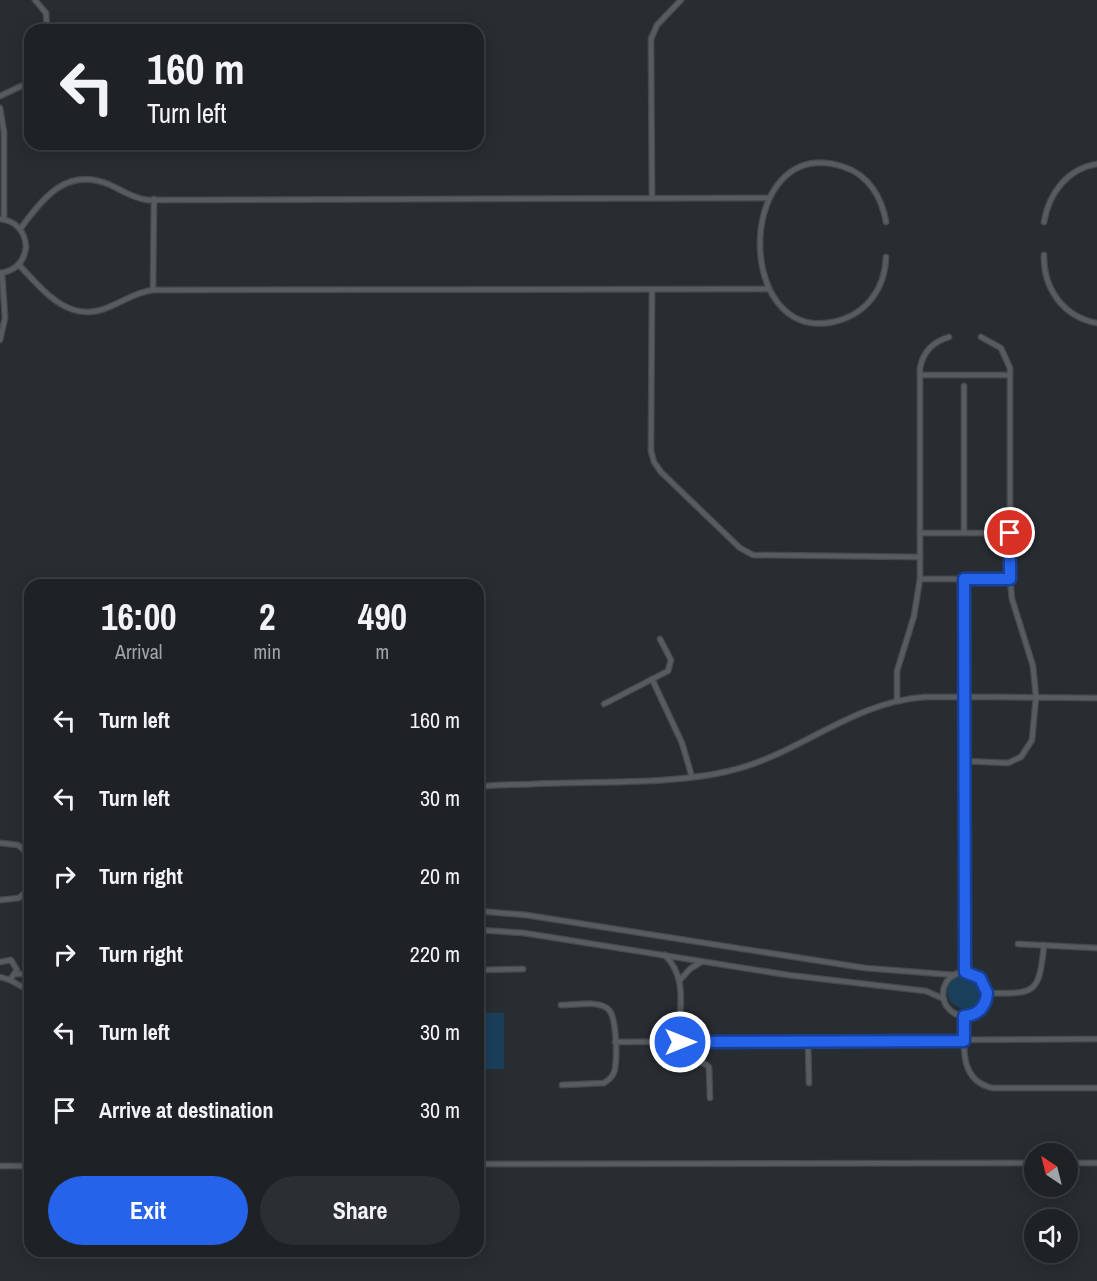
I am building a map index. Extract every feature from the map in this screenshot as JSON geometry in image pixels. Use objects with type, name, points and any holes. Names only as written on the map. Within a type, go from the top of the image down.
[{"type":"lane","points":[[35,0],[46,13],[47,24]]},
{"type":"lane","points":[[652,198],[651,39],[657,25],[681,0]]},
{"type":"lane","points":[[0,96],[24,85]]},
{"type":"lane","points":[[0,108],[4,132],[2,219],[20,229],[26,247],[19,265],[1,273],[4,326],[0,340]]},
{"type":"lane","points":[[886,222],[880,201],[869,183],[852,170],[836,165],[819,164],[795,171],[781,181],[768,198],[761,228],[763,276],[779,304],[800,319],[821,323],[842,320],[861,309],[875,295],[884,277],[886,257]]},
{"type":"lane","points":[[1044,222],[1050,201],[1062,182],[1078,170],[1097,164]]},
{"type":"lane","points":[[20,229],[53,190],[72,182],[92,180],[103,182],[134,197],[154,199],[768,198]]},
{"type":"lane","points":[[153,290],[154,199]]},
{"type":"lane","points":[[1044,255],[1048,284],[1058,300],[1077,316],[1097,323]]},
{"type":"lane","points":[[19,265],[55,302],[79,312],[105,309],[138,293],[153,290],[769,289]]},
{"type":"lane","points":[[652,290],[651,451],[654,462],[661,472],[740,548],[753,555],[920,557]]},
{"type":"lane","points":[[897,700],[897,671],[914,616],[920,579],[921,361],[929,348],[940,339],[948,337]]},
{"type":"lane","points":[[964,761],[1001,764],[1021,757],[1032,740],[1036,697],[1030,653],[1015,609],[1010,579],[1010,375],[1008,361],[1001,348],[981,338]]},
{"type":"lane","points":[[920,375],[1010,375]]},
{"type":"lane","points":[[964,386],[964,533]]},
{"type":"lane","points":[[920,533],[1010,533]]},
{"type":"lane","points":[[920,579],[1010,579]]},
{"type":"lane","points":[[964,579],[965,972]]},
{"type":"lane","points":[[604,704],[668,671],[671,660],[660,639]]},
{"type":"lane","points":[[652,680],[682,743],[692,777]]},
{"type":"lane","points":[[484,787],[692,777],[733,770],[773,757],[841,720],[897,700],[924,697],[1097,698]]},
{"type":"lane","points":[[0,843],[18,845],[24,849]]},
{"type":"lane","points":[[0,900],[13,900],[24,893]]},
{"type":"lane","points":[[484,912],[526,915],[865,969],[955,975],[965,972],[980,978],[987,993],[982,1008],[974,1014],[964,1016],[953,1012],[944,999],[926,991],[822,980],[524,933],[484,930]]},
{"type":"lane","points":[[1018,944],[1096,946]]},
{"type":"lane","points":[[987,993],[1017,994],[1032,989],[1041,975],[1044,945]]},
{"type":"lane","points":[[665,955],[681,980],[681,1054],[685,1059],[704,1062],[709,1067],[711,1098]]},
{"type":"lane","points":[[0,962],[11,960],[17,966],[16,974],[10,980]]},
{"type":"lane","points":[[681,980],[690,969],[702,961]]},
{"type":"lane","points":[[484,970],[523,969]]},
{"type":"lane","points":[[16,974],[24,974]]},
{"type":"lane","points":[[944,999],[946,983],[955,975]]},
{"type":"lane","points":[[0,977],[24,988]]},
{"type":"lane","points":[[561,1005],[599,1005],[606,1008],[614,1020],[615,1042],[615,1070],[609,1080],[598,1084],[562,1085]]},
{"type":"lane","points":[[964,1016],[965,1059],[969,1073],[979,1084],[986,1087],[1097,1088]]},
{"type":"lane","points":[[615,1042],[1097,1039]]},
{"type":"lane","points":[[808,1041],[809,1083]]},
{"type":"lane","points":[[484,1164],[1024,1163]]},
{"type":"lane","points":[[1078,1163],[1097,1163]]},
{"type":"lane","points":[[0,1166],[24,1166]]},
{"type":"shaded area","points":[[964,974],[976,979],[981,991],[976,1003],[964,1008],[952,1003],[947,991],[952,979]]},
{"type":"shaded area","points":[[484,1013],[504,1013],[504,1069],[484,1069]]},
{"type":"route","points":[[680,1042],[964,1041],[964,1016],[974,1014],[982,1008],[987,993],[980,978],[965,972],[964,579],[1010,579],[1010,533]]}]
